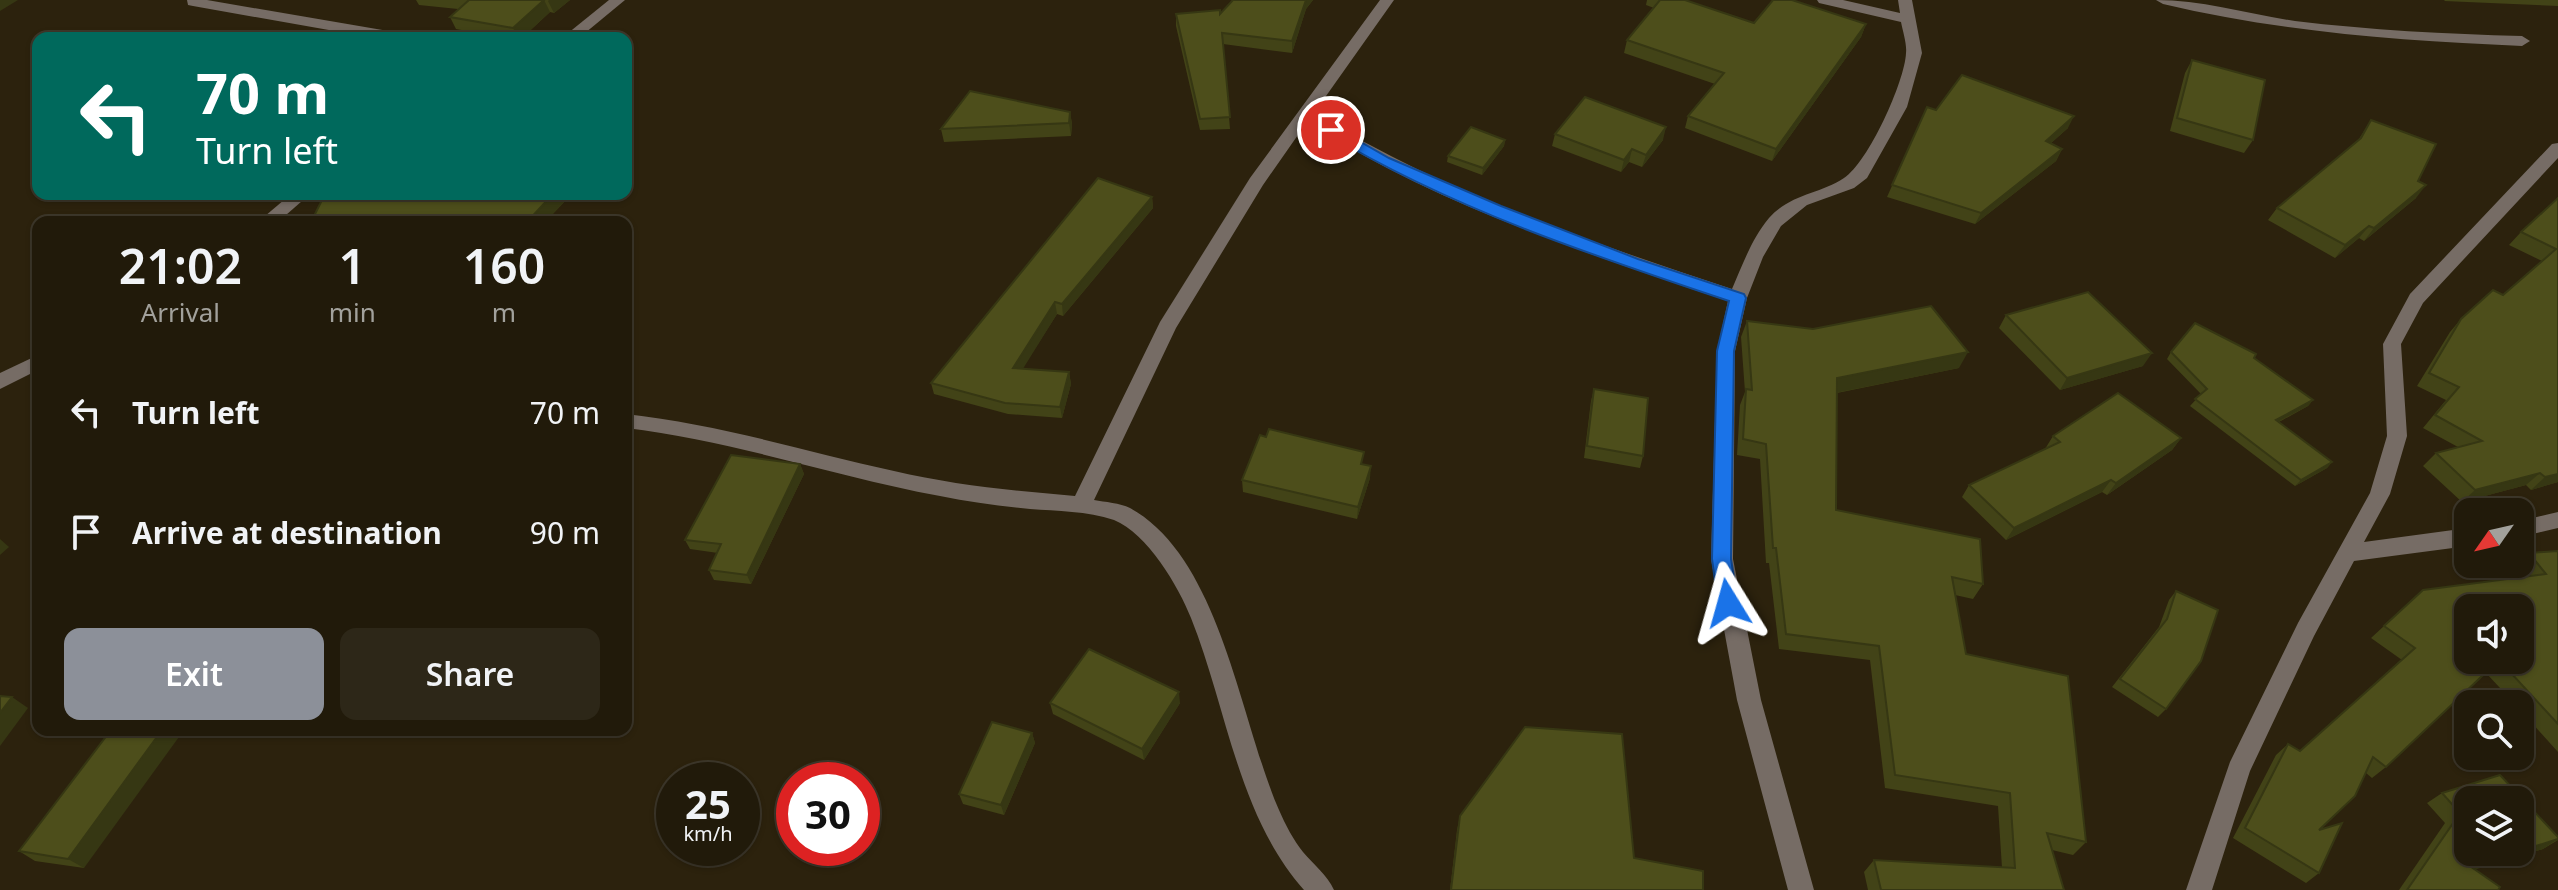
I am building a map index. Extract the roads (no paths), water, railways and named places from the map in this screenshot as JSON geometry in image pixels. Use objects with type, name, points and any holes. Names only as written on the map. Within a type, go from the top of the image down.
[{"type":"street","points":[[578,32],[618,0]]},
{"type":"street","points":[[1081,505],[1167,327],[1256,182],[1387,0]]},
{"type":"street","points":[[1824,0],[1910,20]]},
{"type":"street","points":[[1801,890],[1749,700],[1722,559],[1726,351],[1738,298],[1754,257],[1775,222],[1801,201],[1848,184],[1861,174],[1899,107],[1914,53],[1905,0]]},
{"type":"street","points":[[2163,0],[2275,22],[2427,37],[2522,41]]},
{"type":"street","points":[[193,2],[366,32]]},
{"type":"street","points":[[1305,114],[1383,161],[1495,210],[1633,263],[1738,298]]},
{"type":"street","points":[[2199,890],[2238,770],[2306,630],[2380,494],[2397,436],[2392,344],[2416,299],[2558,148]]},
{"type":"street","points":[[274,216],[294,200]]},
{"type":"street","points":[[0,382],[32,365]]},
{"type":"street","points":[[632,422],[688,428],[911,483],[988,497],[1081,505],[1122,514],[1156,541],[1182,577],[1202,617],[1268,814],[1292,858],[1321,890]]},
{"type":"street","points":[[2534,526],[2558,520]]},
{"type":"street","points":[[2350,553],[2454,539]]}]
